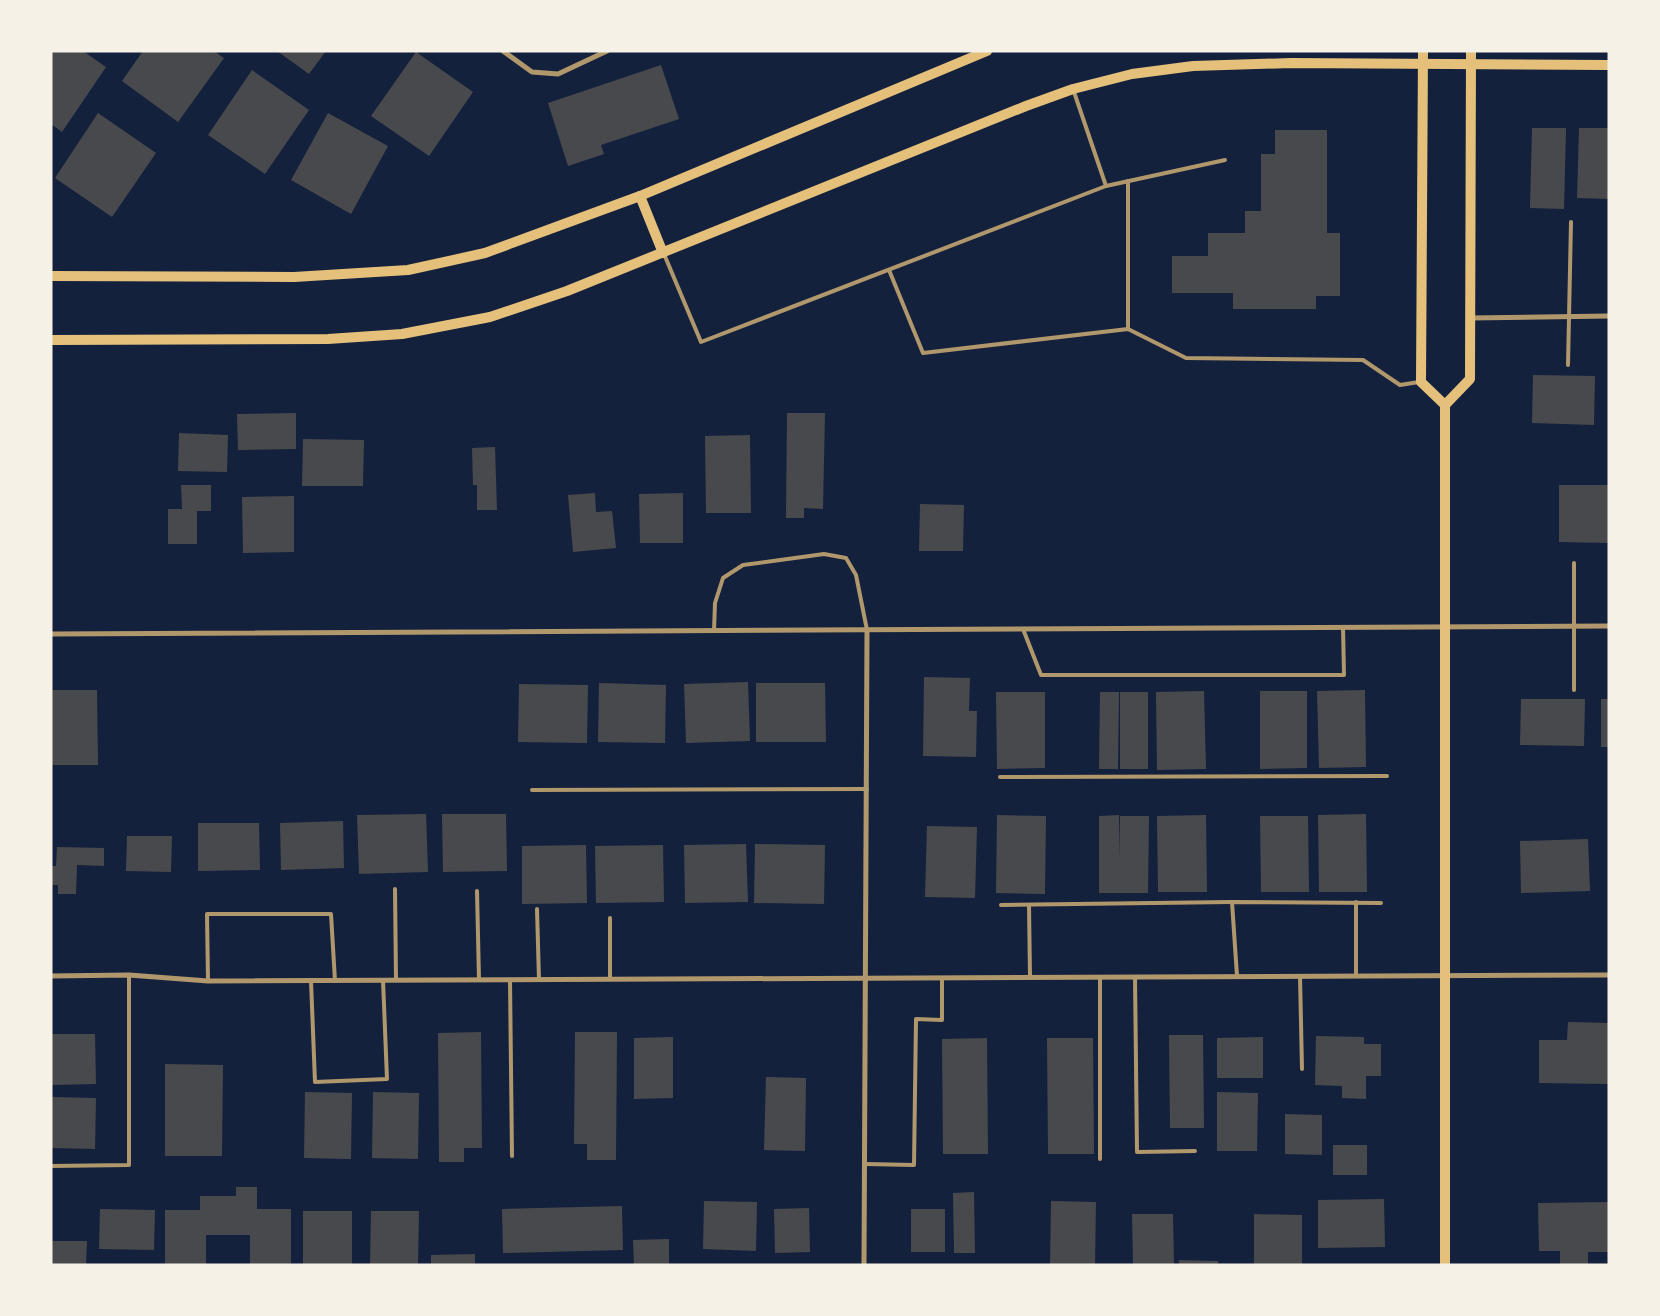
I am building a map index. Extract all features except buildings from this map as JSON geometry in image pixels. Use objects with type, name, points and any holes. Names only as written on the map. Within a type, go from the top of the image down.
[{"type":"main road","points":[[51,276],[294,277],[408,270],[485,253],[640,196],[987,51]]},
{"type":"main road","points":[[1423,51],[1421,382],[1445,405]]},
{"type":"main road","points":[[1445,1265],[1445,405],[1470,379],[1471,51]]},
{"type":"main road","points":[[51,340],[328,339],[402,334],[490,317],[566,291],[1073,89],[1132,74],[1194,66],[1291,63],[1609,65]]},
{"type":"main road","points":[[640,196],[663,253]]},
{"type":"street","points":[[503,51],[532,72],[558,74],[607,51]]},
{"type":"street","points":[[1470,318],[1609,316]]},
{"type":"street","points":[[51,634],[1609,626]]},
{"type":"street","points":[[864,1265],[867,630]]},
{"type":"street","points":[[51,976],[128,975],[208,981],[335,981],[1609,975]]},
{"type":"lane","points":[[1073,89],[1106,186]]},
{"type":"lane","points":[[663,253],[701,342],[1106,186],[1225,160]]},
{"type":"lane","points":[[1128,181],[1128,329]]},
{"type":"lane","points":[[1568,365],[1571,222]]},
{"type":"lane","points":[[889,270],[923,353],[1128,329],[1186,358],[1363,360],[1400,385],[1421,382]]},
{"type":"lane","points":[[714,631],[715,603],[723,578],[743,565],[824,554],[846,558],[856,575],[867,630]]},
{"type":"lane","points":[[1574,563],[1574,690]]},
{"type":"lane","points":[[1023,629],[1041,675],[1344,675],[1343,627]]},
{"type":"lane","points":[[1000,777],[1387,776]]},
{"type":"lane","points":[[532,790],[867,789]]},
{"type":"lane","points":[[395,889],[396,980]]},
{"type":"lane","points":[[478,891],[479,980]]},
{"type":"lane","points":[[1232,902],[1237,976]]},
{"type":"lane","points":[[1001,905],[1232,902],[1381,903]]},
{"type":"lane","points":[[1356,902],[1356,976]]},
{"type":"lane","points":[[1029,905],[1030,977]]},
{"type":"lane","points":[[537,909],[539,980]]},
{"type":"lane","points":[[208,981],[207,914],[331,914],[335,981]]},
{"type":"lane","points":[[610,918],[610,979]]},
{"type":"lane","points":[[51,1166],[128,1165],[128,975]]},
{"type":"lane","points":[[1300,976],[1302,1069]]},
{"type":"lane","points":[[1100,977],[1100,1159]]},
{"type":"lane","points":[[1134,977],[1138,1152],[1195,1151]]},
{"type":"lane","points":[[865,1164],[914,1165],[916,1019],[942,1020],[942,978]]},
{"type":"lane","points":[[310,981],[315,1082],[387,1079],[383,980]]},
{"type":"lane","points":[[510,980],[512,1156]]}]
